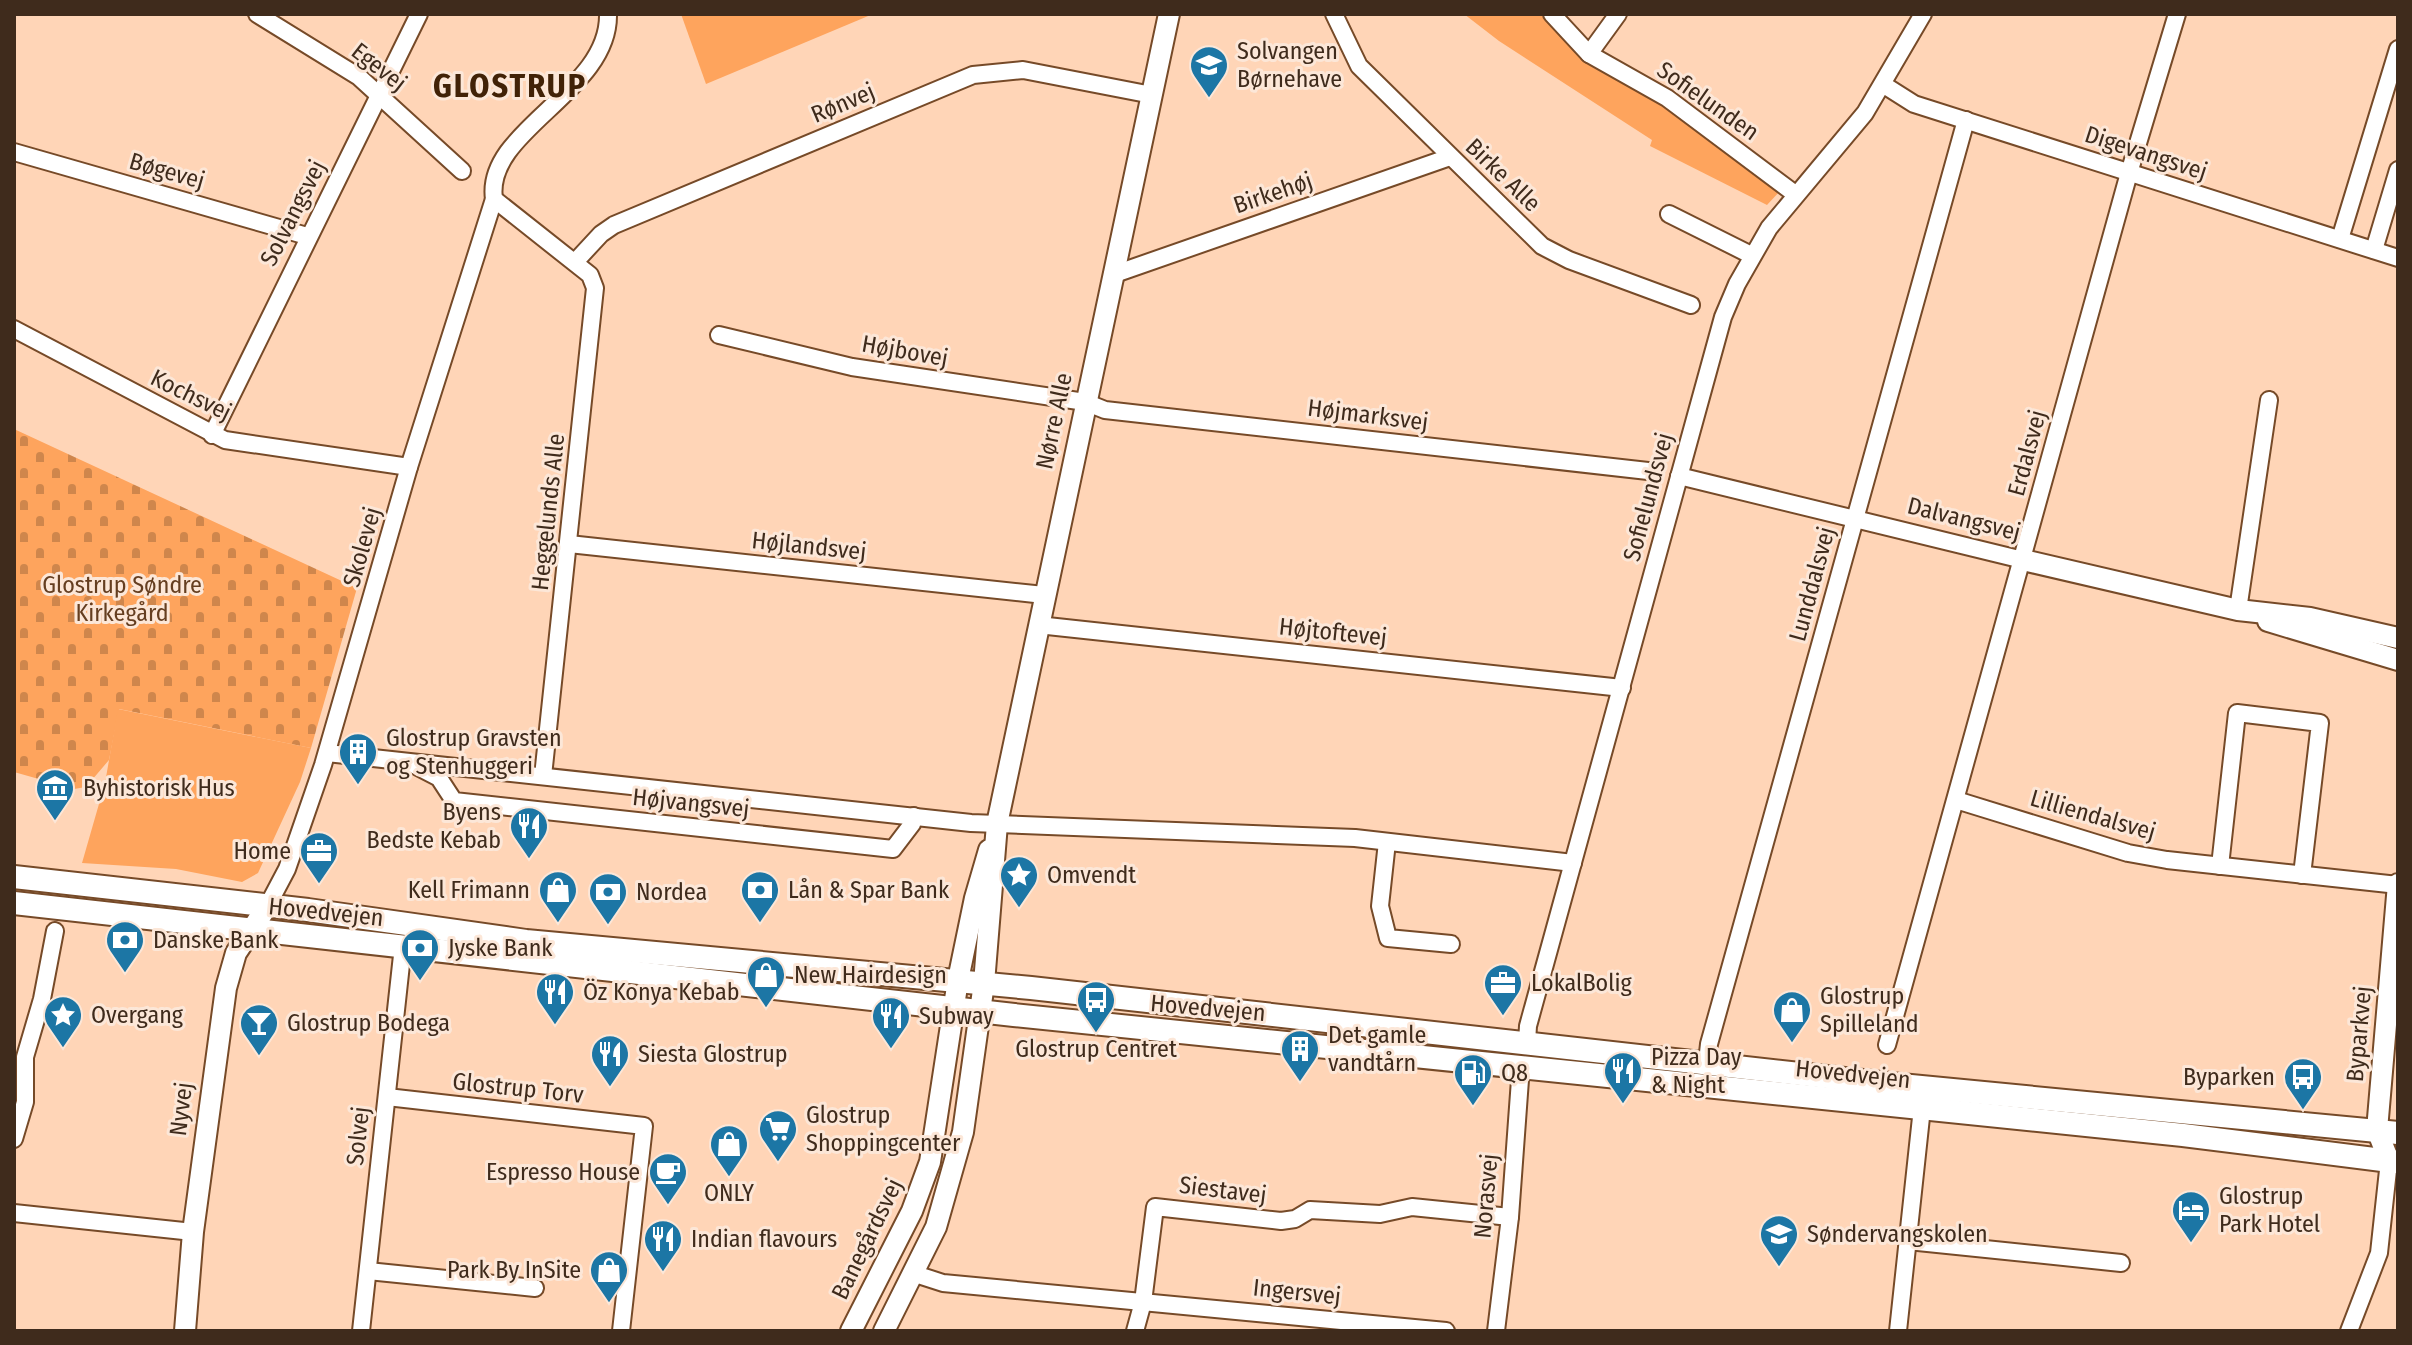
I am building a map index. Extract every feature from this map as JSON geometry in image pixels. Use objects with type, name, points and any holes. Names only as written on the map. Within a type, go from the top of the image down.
[{"type":"main road","name":"Hovedvejen","points":[[14,877],[268,905],[526,941],[958,980],[2167,1113],[2391,1133]]},
{"type":"main road","name":"Hovedvejen","points":[[14,903],[980,1011],[1922,1108],[2394,1162]]},
{"type":"main road","points":[[1521,1066],[1537,1055],[1608,1061],[1682,1059]]},
{"type":"street","name":"Egevej","points":[[257,14],[359,77],[462,171]]},
{"type":"street","name":"Solvangsvej","points":[[212,435],[307,236],[381,96],[419,14]]},
{"type":"street","name":"Skolevej","points":[[268,905],[287,869],[327,753],[409,467],[494,199],[492,184],[523,133],[589,71],[605,38],[608,14]]},
{"type":"street","name":"Nørre Alle","points":[[980,1011],[996,832],[1169,14]]},
{"type":"street","name":"Birke Alle","points":[[1334,14],[1359,66],[1542,246],[1569,260],[1691,305]]},
{"type":"street","name":"Sofielunden","points":[[1552,14],[1589,54],[1667,98],[1795,194]]},
{"type":"street","points":[[1589,54],[1618,14]]},
{"type":"street","name":"Sofielundsvej","points":[[1527,1042],[1723,317],[1751,255],[1795,194],[1865,113],[1923,14]]},
{"type":"street","name":"Erdalsvej","points":[[1887,1045],[2129,173],[2177,14]]},
{"type":"street","points":[[2340,239],[2398,49]]},
{"type":"street","name":"Rønvej","points":[[575,262],[601,234],[614,225],[973,75],[1023,70],[1152,95]]},
{"type":"street","name":"Digevangsvej","points":[[1884,85],[1908,102],[2398,258]]},
{"type":"street","name":"Lunddalsvej","points":[[1707,1062],[1709,1044],[1966,120]]},
{"type":"street","name":"Bøgevej","points":[[14,152],[307,236]]},
{"type":"street","name":"Birkehøj","points":[[1112,275],[1450,157]]},
{"type":"street","points":[[2374,250],[2398,170]]},
{"type":"street","points":[[494,199],[575,262]]},
{"type":"street","points":[[1669,214],[1751,255]]},
{"type":"street","name":"Heggelunds Alle","points":[[543,776],[595,298],[590,275],[575,262]]},
{"type":"street","name":"Kochsvej","points":[[14,329],[212,435],[240,443],[409,467]]},
{"type":"street","name":"Højbovej","points":[[719,335],[852,367],[1085,402]]},
{"type":"street","points":[[2238,610],[2269,400]]},
{"type":"street","name":"Højmarksvej","points":[[1085,402],[1105,410],[1648,471]]},
{"type":"street","name":"Dalvangsvej","points":[[1679,476],[2238,610],[2310,618],[2398,638]]},
{"type":"street","name":"Højlandsvej","points":[[569,544],[1044,595]]},
{"type":"street","name":"Dalvangsvej","points":[[2238,610],[2298,632],[2398,660]]},
{"type":"street","name":"Højtoftevej","points":[[1038,625],[1622,688]]},
{"type":"street","points":[[2220,866],[2237,713],[2320,723],[2302,875]]},
{"type":"street","name":"Højvangsvej","points":[[327,753],[914,816],[996,832],[1387,842],[1573,863]]},
{"type":"street","name":"Højvangsvej","points":[[409,763],[435,775],[454,801],[893,849],[912,824],[914,816]]},
{"type":"street","points":[[448,793],[455,775],[474,769]]},
{"type":"street","name":"Lilliendalsvej","points":[[1956,800],[2128,853],[2220,866],[2398,884]]},
{"type":"street","name":"Nørre Alle","points":[[958,980],[983,864],[996,832]]},
{"type":"street","points":[[1387,842],[1380,906],[1388,938],[1451,944]]},
{"type":"street","name":"Byparkvej","points":[[2394,1162],[2391,1133],[2398,884]]},
{"type":"street","name":"Nyvej","points":[[185,1330],[193,1232],[220,1020],[230,972],[249,930],[268,905]]},
{"type":"street","points":[[14,1139],[25,1102],[25,1057],[42,999],[55,931]]},
{"type":"street","name":"Solvej","points":[[361,1331],[403,946]]},
{"type":"street","name":"Banegårdsvej","points":[[851,1331],[912,1211],[930,1162],[958,980]]},
{"type":"street","points":[[884,1331],[936,1227],[952,1175],[966,1114],[980,1011]]},
{"type":"street","name":"Norasvej","points":[[1496,1331],[1510,1217],[1521,1066]]},
{"type":"street","name":"Glostrup Torv","points":[[387,1097],[644,1126],[621,1331]]},
{"type":"street","points":[[1898,1331],[1922,1108]]},
{"type":"street","points":[[2349,1331],[2379,1253],[2394,1162]]},
{"type":"street","name":"Siestavej","points":[[1143,1302],[1155,1207],[1281,1221],[1295,1219],[1310,1210],[1387,1214],[1412,1207],[1510,1217]]},
{"type":"street","points":[[14,1213],[193,1232]]},
{"type":"street","points":[[1908,1241],[2121,1263]]},
{"type":"street","points":[[368,1271],[535,1288]]},
{"type":"street","points":[[915,1274],[943,1283],[1143,1302],[1135,1331]]},
{"type":"street","name":"Ingersvej","points":[[1143,1302],[1446,1331]]},
{"type":"street","points":[[185,1330],[197,1331]]},
{"type":"green space","points":[[681,14],[873,14],[706,84]]},
{"type":"green space","points":[[1464,14],[1544,14],[1572,49],[1663,101],[1780,191],[1767,205],[1650,146],[1652,140],[1499,41]]},
{"type":"green space","name":"Glostrup Søndre Kirkegård","points":[[14,429],[357,588],[311,748],[119,709],[109,760],[86,787],[74,789],[14,772]]},
{"type":"green space","points":[[118,709],[311,748],[300,782],[258,873],[242,882],[176,869],[82,863],[105,783]]},
{"type":"place","name":"Solvangen Børnehave","points":[[1209,99]]},
{"type":"place","name":"Glostrup Gravsten og Stenhuggeri","points":[[358,786]]},
{"type":"place","name":"Byhistorisk Hus","points":[[55,822]]},
{"type":"place","name":"Byens Bedste Kebab","points":[[529,860]]},
{"type":"place","name":"Home","points":[[319,885]]},
{"type":"place","name":"Omvendt","points":[[1019,909]]},
{"type":"place","name":"Kell Frimann","points":[[558,924]]},
{"type":"place","name":"Lån & Spar Bank","points":[[760,924]]},
{"type":"place","name":"Nordea","points":[[608,926]]},
{"type":"place","name":"Danske Bank","points":[[125,974]]},
{"type":"place","name":"Jyske Bank","points":[[420,982]]},
{"type":"place","name":"New Hairdesign","points":[[766,1009]]},
{"type":"place","name":"LokalBolig","points":[[1503,1017]]},
{"type":"place","name":"Öz Konya Kebab","points":[[555,1026]]},
{"type":"place","name":"Glostrup Centret","points":[[1096,1034]]},
{"type":"place","name":"Glostrup Spilleland","points":[[1792,1044]]},
{"type":"place","name":"Overgang","points":[[63,1049]]},
{"type":"place","name":"Subway","points":[[891,1050]]},
{"type":"place","name":"Glostrup Bodega","points":[[259,1057]]},
{"type":"place","name":"Det gamle vandtårn","points":[[1300,1083]]},
{"type":"place","name":"Siesta Glostrup","points":[[610,1088]]},
{"type":"place","name":"Pizza Day & Night","points":[[1623,1105]]},
{"type":"place","name":"Q8","points":[[1473,1107]]},
{"type":"place","name":"Byparken","points":[[2303,1111]]},
{"type":"place","name":"Glostrup Shoppingcenter","points":[[778,1163]]},
{"type":"place","name":"ONLY","points":[[729,1178]]},
{"type":"place","name":"Espresso House","points":[[668,1206]]},
{"type":"place","name":"Glostrup Park Hotel","points":[[2191,1244]]},
{"type":"place","name":"Søndervangskolen","points":[[1779,1268]]},
{"type":"place","name":"Indian flavours","points":[[663,1273]]},
{"type":"place","name":"Park By InSite","points":[[609,1304]]},
{"type":"district","name":"GLOSTRUP","points":[[510,86]]}]
